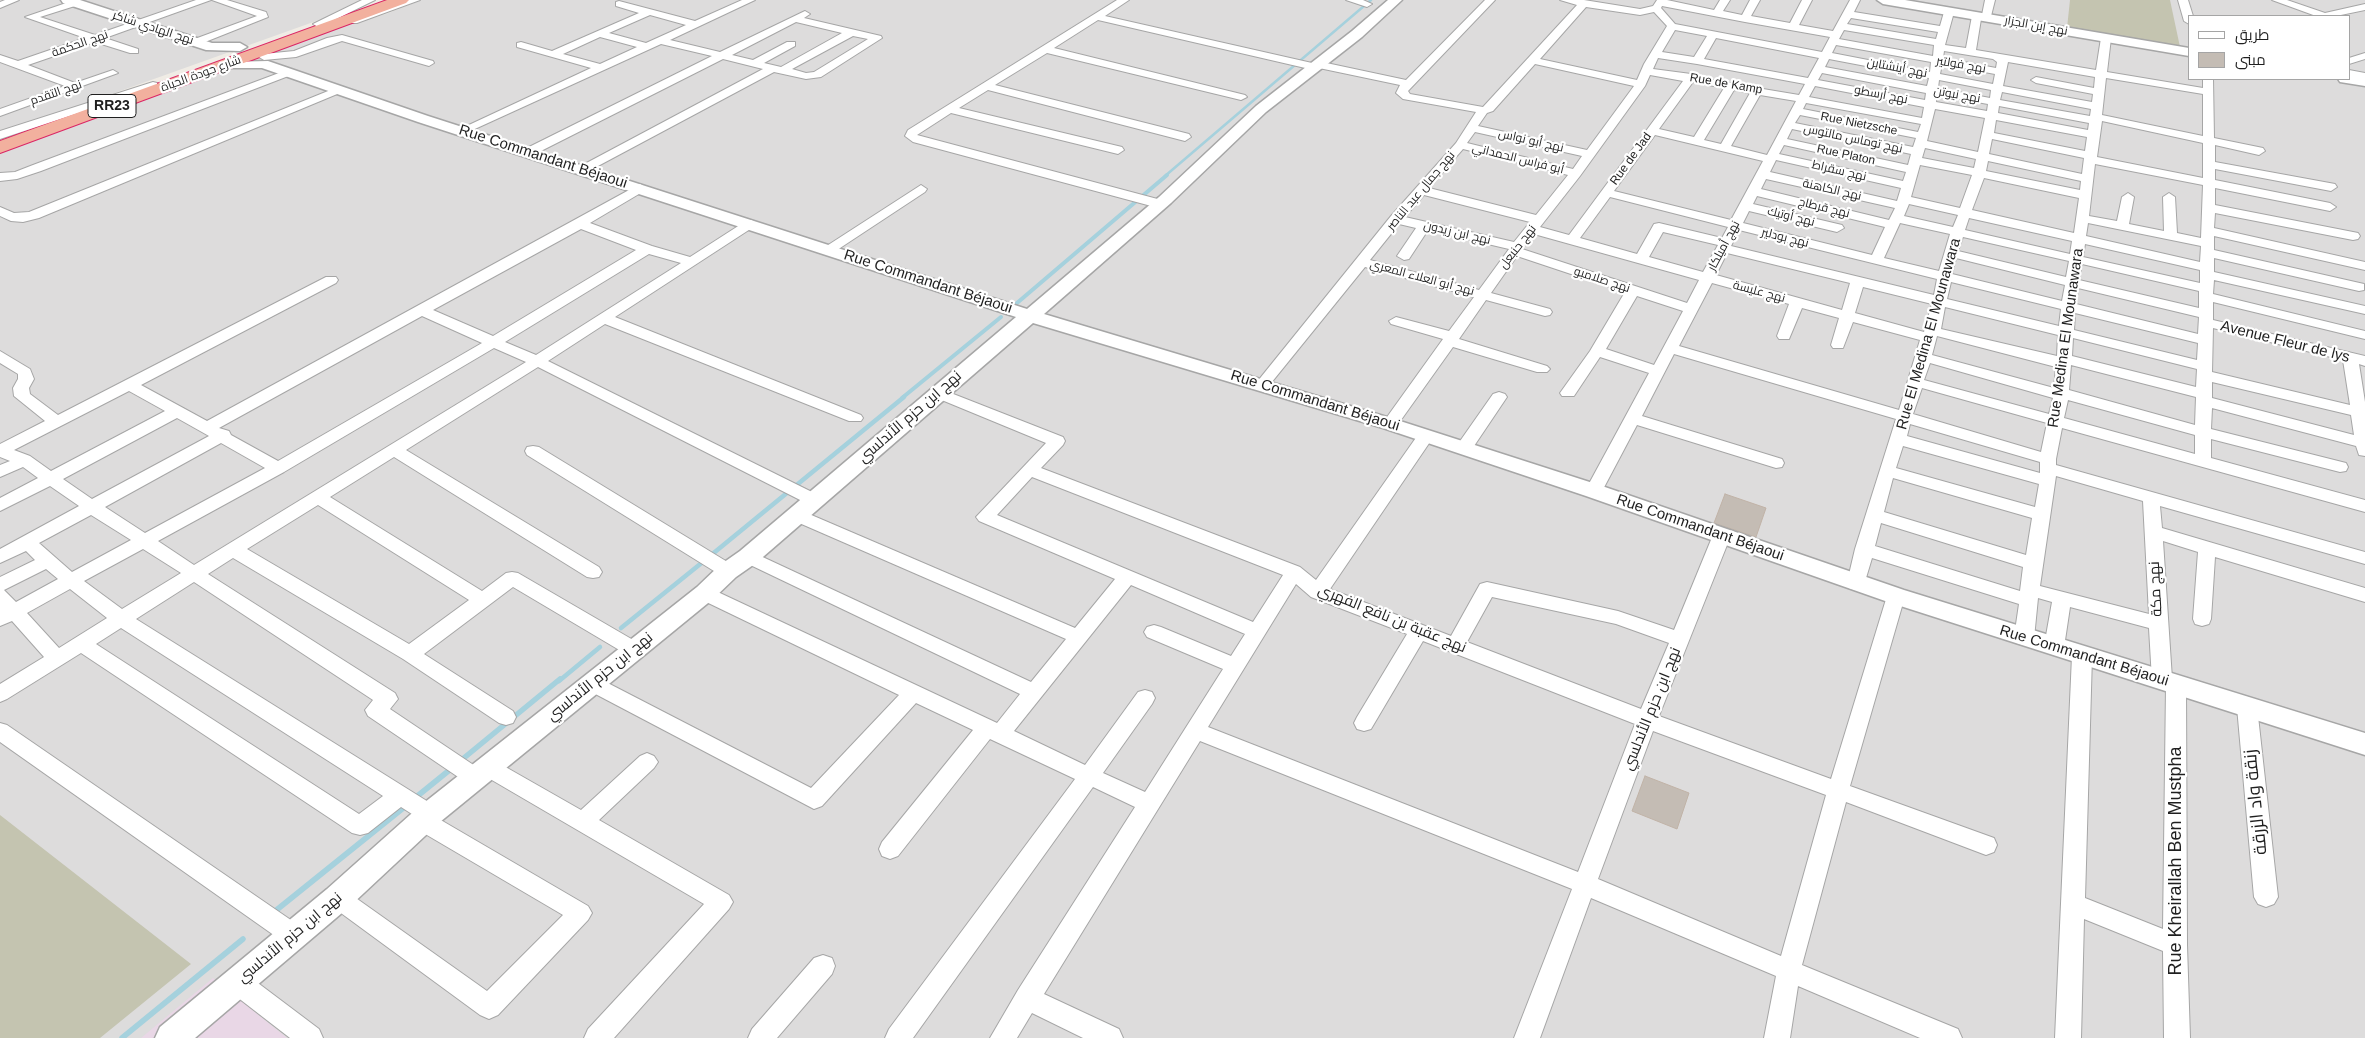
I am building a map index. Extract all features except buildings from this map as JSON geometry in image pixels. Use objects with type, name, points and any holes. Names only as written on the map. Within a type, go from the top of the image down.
[{"type":"highway","name":"شارع جودة الحياة","points":[[2,137],[219,59],[259,53],[382,0]]},
{"type":"highway","name":"شارع جودة الحياة","points":[[320,26],[401,0]]},
{"type":"highway","name":"شارع جودة الحياة","points":[[2,137],[153,85],[219,59]]},
{"type":"street","points":[[0,4],[14,0]]},
{"type":"street","name":"نهج الحكمة","points":[[21,64],[206,0]]},
{"type":"street","points":[[196,42],[263,17],[262,14],[217,0]]},
{"type":"street","points":[[320,26],[345,9],[370,0]]},
{"type":"street","points":[[320,26],[375,15],[415,0]]},
{"type":"street","points":[[462,132],[750,0]]},
{"type":"street","points":[[1124,0],[912,132],[911,136],[918,140],[1160,204]]},
{"type":"street","points":[[1351,0],[1367,4]]},
{"type":"street","name":"نهج ابن حزم الأندلسي","points":[[171,1038],[338,898],[415,807],[468,768],[591,684],[705,594],[723,561],[799,498],[938,393],[1160,204],[1306,64],[1357,34],[1396,0]]},
{"type":"street","points":[[1483,110],[1407,97],[1402,94],[1402,90],[1490,0]]},
{"type":"street","points":[[1566,0],[1626,11],[1640,12],[1659,4],[1717,13],[1747,15],[1795,24],[1839,29],[1940,50],[1970,52],[2001,65],[2208,86],[2207,140],[2209,183],[2203,462]]},
{"type":"street","points":[[1717,13],[1725,0]]},
{"type":"street","points":[[1747,15],[1755,0]]},
{"type":"street","points":[[1795,24],[1808,0]]},
{"type":"street","name":"نهج أميلكار","points":[[1594,491],[1855,0]]},
{"type":"street","name":"نهج إبن الجزار","points":[[1882,0],[1911,2],[1950,12],[2188,52]]},
{"type":"street","points":[[1970,52],[1981,17],[1990,0]]},
{"type":"street","points":[[2183,0],[2188,18]]},
{"type":"street","points":[[2276,0],[2321,15]]},
{"type":"street","points":[[71,1],[30,17],[134,51]]},
{"type":"street","name":"نهج الهادي شاكر","points":[[71,1],[196,42],[219,59]]},
{"type":"street","name":"نهج جمال عبد الناصر","points":[[1262,385],[1396,219],[1460,145],[1473,128],[1483,110],[1489,108],[1534,61],[1584,3]]},
{"type":"street","points":[[619,4],[696,25]]},
{"type":"street","points":[[1659,4],[1672,26]]},
{"type":"street","points":[[2329,15],[2365,7]]},
{"type":"street","points":[[552,54],[649,12]]},
{"type":"street","points":[[1876,260],[1901,207],[1928,122],[1944,30],[1950,12]]},
{"type":"street","points":[[2350,20],[2365,16]]},
{"type":"street","points":[[529,152],[720,56],[800,17],[878,38],[817,74],[806,76],[720,56],[661,41]]},
{"type":"street","points":[[1096,17],[1306,64],[1409,84]]},
{"type":"street","name":"نهج أينشتاين","points":[[1672,26],[1936,76],[1997,94]]},
{"type":"street","name":"نهج حنبعل","points":[[1390,424],[1515,249],[1576,173],[1641,84],[1648,71],[1649,64],[1672,26]]},
{"type":"street","points":[[1839,29],[1944,30]]},
{"type":"street","name":"نهج فولتير","points":[[1839,29],[2001,65]]},
{"type":"street","points":[[582,170],[852,32]]},
{"type":"street","points":[[599,34],[648,47]]},
{"type":"street","points":[[1697,61],[1713,35]]},
{"type":"street","points":[[219,59],[224,51],[296,54],[331,40],[342,38],[429,63]]},
{"type":"street","name":"Rue Medina El Mounawara","points":[[2024,638],[2033,564],[2061,394],[2068,307],[2091,157],[2106,38]]},
{"type":"street","points":[[756,64],[791,44]]},
{"type":"street","points":[[521,45],[601,68]]},
{"type":"street","points":[[1769,74],[1784,48]]},
{"type":"street","points":[[1045,49],[1241,97]]},
{"type":"street","name":"Rue Commandant Béjaoui","points":[[259,53],[287,73],[462,132],[529,152],[1028,315],[1390,424],[1594,491],[1856,583],[2024,638],[2365,744]]},
{"type":"street","name":"نهج أرسطو","points":[[1656,54],[1992,116],[2097,114]]},
{"type":"street","points":[[2350,61],[2365,56]]},
{"type":"street","points":[[0,58],[21,64],[74,86]]},
{"type":"street","points":[[1534,61],[1641,84]]},
{"type":"street","name":"Rue El Medina El Mounawara","points":[[1856,583],[1887,471],[1899,439],[1940,302],[1950,253],[1979,174],[1997,94],[2001,65]]},
{"type":"street","name":"نهج نيوتن","points":[[1818,69],[1934,91],[1997,94]]},
{"type":"street","name":"Rue de Kamp","points":[[1648,71],[1691,77],[1928,122]]},
{"type":"street","name":"نهج التقدم","points":[[0,113],[113,73]]},
{"type":"street","points":[[0,177],[17,175],[37,168],[287,73]]},
{"type":"street","points":[[2350,73],[2365,76]]},
{"type":"street","name":"Rue de Jad","points":[[1572,240],[1691,77]]},
{"type":"street","points":[[2036,80],[2097,114]]},
{"type":"street","points":[[2350,80],[2365,82]]},
{"type":"street","points":[[1697,142],[1732,85]]},
{"type":"street","points":[[986,86],[1185,136]]},
{"type":"street","points":[[0,211],[11,216],[23,218],[34,215],[338,90]]},
{"type":"street","points":[[1724,148],[1758,90]]},
{"type":"street","points":[[1997,94],[2259,150]]},
{"type":"street","points":[[949,109],[1118,150]]},
{"type":"street","name":"Rue Nietzsche","points":[[1796,111],[1918,152]]},
{"type":"street","name":"نهج توماس مالتوس","points":[[1788,125],[1918,152]]},
{"type":"street","name":"نهج أبو نواس","points":[[1473,128],[1589,154]]},
{"type":"street","name":"نهج سقراط","points":[[1652,131],[1771,158],[1901,207]]},
{"type":"street","points":[[1988,135],[2330,207]]},
{"type":"street","name":"Rue Platon","points":[[1780,140],[1918,152]]},
{"type":"street","name":"أبو فراس الحمداني","points":[[1460,145],[1576,173]]},
{"type":"street","points":[[1918,152],[1983,157],[2087,179]]},
{"type":"street","points":[[1918,152],[1979,174],[2084,195]]},
{"type":"street","points":[[2208,164],[2331,187]]},
{"type":"street","name":"نهج الكاهنة","points":[[1762,174],[1901,207]]},
{"type":"street","points":[[208,427],[580,224],[640,188]]},
{"type":"street","points":[[829,249],[921,189]]},
{"type":"street","name":"نهج عليسة","points":[[1420,190],[1535,225],[1572,240],[1847,317],[2063,361],[2204,397],[2364,447]]},
{"type":"street","name":"نهج قرطاج","points":[[1753,192],[1901,207]]},
{"type":"street","name":"نهج بودلير","points":[[1606,193],[1946,278],[2205,340]]},
{"type":"street","points":[[2169,196],[2171,236]]},
{"type":"street","points":[[2122,226],[2128,197]]},
{"type":"street","name":"نهج أوتيك","points":[[1746,206],[1837,228]]},
{"type":"street","points":[[1901,207],[1966,213],[2079,239],[2206,264],[2359,288]]},
{"type":"street","points":[[1901,207],[1957,233],[2074,260],[2206,264],[2359,264],[2359,288],[2365,309]]},
{"type":"street","points":[[2208,208],[2352,236]]},
{"type":"street","points":[[2082,218],[2171,236],[2206,264],[2365,335]]},
{"type":"street","name":"نهج ابن زيدون","points":[[1396,219],[1515,249]]},
{"type":"street","points":[[580,224],[647,249],[690,261]]},
{"type":"street","points":[[0,694],[316,496],[537,361],[690,261],[751,224]]},
{"type":"street","points":[[1404,256],[1424,226]]},
{"type":"street","points":[[1641,259],[1659,227],[1865,283],[2067,333],[2359,412]]},
{"type":"street","points":[[7,615],[146,542],[278,468],[492,343],[647,249]]},
{"type":"street","name":"نهج صلامبو","points":[[1515,249],[1691,309]]},
{"type":"street","name":"Avenue Fleur de lys","points":[[1950,253],[2072,282],[2358,359]]},
{"type":"street","name":"نهج أبو العلاء المعري","points":[[1362,262],[1544,312]]},
{"type":"street","points":[[2206,264],[2365,309]]},
{"type":"street","points":[[0,451],[331,280]]},
{"type":"street","points":[[1838,345],[1847,317],[1865,283]]},
{"type":"street","points":[[1568,393],[1634,290]]},
{"type":"street","points":[[1784,336],[1797,302]]},
{"type":"street","points":[[422,311],[537,361],[799,498],[1079,636]]},
{"type":"street","points":[[604,318],[855,418]]},
{"type":"street","points":[[1396,321],[1542,369]]},
{"type":"street","points":[[1670,348],[1905,416],[2048,469]]},
{"type":"street","points":[[1596,351],[1658,371]]},
{"type":"street","points":[[0,356],[25,372],[26,379],[21,388],[22,396],[57,422]]},
{"type":"street","points":[[1924,357],[2340,467]]},
{"type":"street","points":[[2358,359],[2359,412],[2364,447]]},
{"type":"street","points":[[1916,382],[2365,506]]},
{"type":"street","points":[[130,385],[223,435],[278,468]]},
{"type":"street","points":[[938,393],[1057,441],[986,517],[1257,631]]},
{"type":"street","points":[[1464,448],[1498,397]]},
{"type":"street","points":[[0,505],[178,410]]},
{"type":"street","points":[[1633,418],[1776,463]]},
{"type":"street","points":[[0,557],[223,435]]},
{"type":"street","points":[[1318,592],[1426,436]]},
{"type":"street","points":[[1899,439],[2048,469],[2365,558]]},
{"type":"street","points":[[394,450],[593,572]]},
{"type":"street","points":[[0,451],[24,460],[92,507],[195,572],[388,699],[375,710],[468,768],[584,821],[721,902],[597,1038]]},
{"type":"street","points":[[533,451],[723,561],[1034,692]]},
{"type":"street","points":[[0,472],[24,460]]},
{"type":"street","name":"نهج عقبة بن نافع الفهري","points":[[1030,470],[1294,572],[1318,592],[1420,630],[1647,720],[1986,845]]},
{"type":"street","points":[[1887,471],[2041,515]]},
{"type":"street","points":[[316,496],[481,600]]},
{"type":"street","name":"نهج مكة","points":[[2151,498],[2158,623],[2169,683]]},
{"type":"street","points":[[1876,515],[2033,564]]},
{"type":"street","points":[[2153,532],[2365,594]]},
{"type":"street","name":"نهج ابن حزم الأندلسي","points":[[1527,1038],[1647,720],[1722,535]]},
{"type":"street","points":[[28,543],[71,581],[120,618],[580,913],[489,1007],[338,898]]},
{"type":"street","points":[[2202,620],[2207,548]]},
{"type":"street","points":[[232,549],[410,654],[506,717]]},
{"type":"street","points":[[1864,549],[2030,596],[2062,598],[2158,623]]},
{"type":"street","points":[[0,585],[48,561]]},
{"type":"street","points":[[1003,1038],[1294,572]]},
{"type":"street","points":[[890,849],[994,731],[1034,692],[1128,576]]},
{"type":"street","points":[[410,654],[512,578],[633,649]]},
{"type":"street","points":[[1456,645],[1486,589],[1618,618],[1680,639]]},
{"type":"street","points":[[705,594],[1149,804]]},
{"type":"street","points":[[0,596],[7,615],[58,658]]},
{"type":"street","points":[[1776,1038],[1789,969],[1825,844],[1838,790],[1896,596]]},
{"type":"street","points":[[2054,647],[2062,598]]},
{"type":"street","points":[[1364,723],[1420,630]]},
{"type":"street","points":[[1154,632],[1236,666]]},
{"type":"street","points":[[81,644],[360,826],[415,807]]},
{"type":"street","points":[[2068,1038],[2082,656]]},
{"type":"street","name":"Rue Kheirallah Ben Mustpha","points":[[2169,683],[2177,1038]]},
{"type":"street","points":[[591,684],[814,800],[913,692]]},
{"type":"street","points":[[898,1038],[1145,698]]},
{"type":"street","name":"زنقة واد الزرقة","points":[[2247,707],[2266,897]]},
{"type":"street","points":[[1195,730],[1584,884],[1949,1038]]},
{"type":"street","points":[[0,731],[293,935]]},
{"type":"street","points":[[584,821],[647,762]]},
{"type":"street","points":[[2074,904],[2175,945]]},
{"type":"street","points":[[760,1038],[822,966]]},
{"type":"street","points":[[237,982],[310,1038]]},
{"type":"street","points":[[1028,998],[1110,1038]]},
{"type":"shaded area","points":[[0,0],[375,0],[0,134]]},
{"type":"shaded area","points":[[421,0],[2365,0],[2365,1038],[0,1038],[0,153],[221,70],[240,66],[267,56],[270,52],[333,29],[386,14]]},
{"type":"shaded area","points":[[2070,0],[2170,0],[2180,47],[2067,28]]},
{"type":"shaded area","points":[[0,815],[191,964],[100,1038],[0,1038]]},
{"type":"shaded area","points":[[213,978],[287,1038],[141,1038]]},
{"type":"waterway","points":[[1165,176],[1371,0]]},
{"type":"waterway","points":[[1017,303],[1167,175]]},
{"type":"waterway","points":[[902,398],[1001,317]]},
{"type":"waterway","points":[[710,556],[904,397]]},
{"type":"waterway","points":[[621,628],[704,561]]},
{"type":"waterway","points":[[559,681],[600,647]]},
{"type":"waterway","points":[[459,762],[560,679]]},
{"type":"waterway","points":[[415,798],[452,768]]},
{"type":"waterway","points":[[274,912],[407,805]]},
{"type":"waterway","points":[[122,1038],[243,939]]}]
